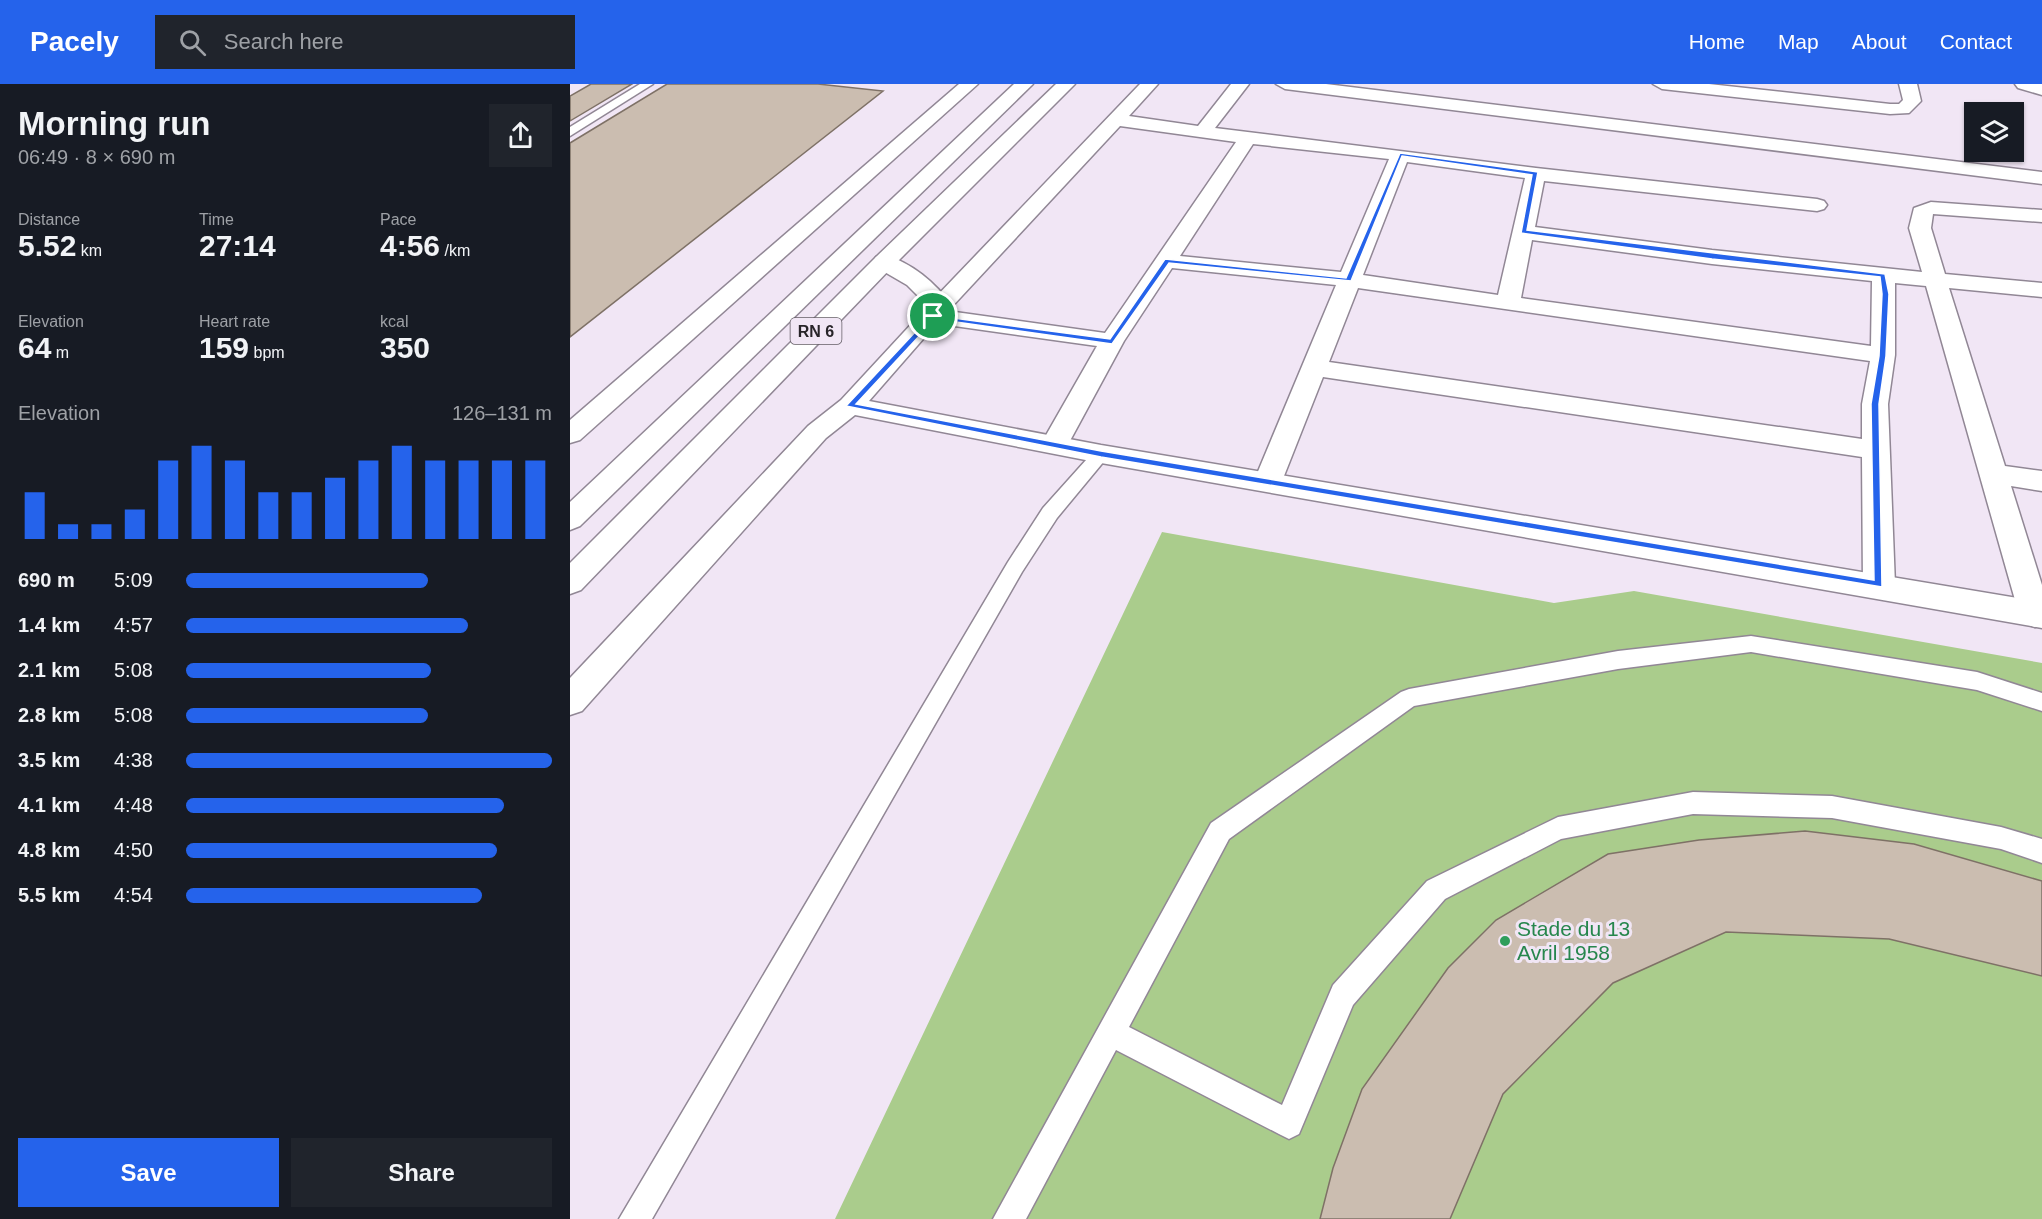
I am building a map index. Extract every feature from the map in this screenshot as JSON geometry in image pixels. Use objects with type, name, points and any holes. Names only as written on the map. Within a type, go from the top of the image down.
[{"type":"street","points":[[570,434],[969,84]]},
{"type":"street","name":"RN 6","points":[[570,519],[1024,84]]},
{"type":"street","name":"RN 6","points":[[570,582],[884,262],[1066,84]]},
{"type":"street","points":[[570,701],[817,432],[850,406],[1149,84]]},
{"type":"street","points":[[1203,132],[1240,84]]},
{"type":"street","points":[[1285,84],[2042,178]]},
{"type":"street","points":[[1662,84],[1784,91],[1874,108],[1903,109],[1912,101],[1908,84]]},
{"type":"street","points":[[2024,84],[2042,90]]},
{"type":"street","points":[[1117,120],[1248,138],[1400,154],[1536,174],[1817,205]]},
{"type":"street","points":[[1054,444],[1112,341],[1248,138]]},
{"type":"street","points":[[1268,481],[1316,368],[1348,280],[1400,154]]},
{"type":"street","points":[[1508,303],[1536,174]]},
{"type":"street","points":[[850,406],[1101,454],[1879,585],[2038,614],[1992,474],[1920,228],[1923,209],[1942,207],[2042,216]]},
{"type":"street","points":[[1523,232],[1712,257],[2042,290]]},
{"type":"street","points":[[1167,261],[1348,280],[1883,356]]},
{"type":"street","points":[[884,262],[911,275],[937,311],[1112,341]]},
{"type":"street","points":[[1879,585],[1875,404],[1883,356],[1886,294],[1883,275]]},
{"type":"street","points":[[1316,368],[1876,450]]},
{"type":"street","points":[[1992,474],[2042,481]]},
{"type":"lane","points":[[570,132],[648,84]]},
{"type":"lane","points":[[635,1219],[1015,567],[1050,513],[1101,454]]},
{"type":"lane","points":[[1009,1219],[1220,831],[1409,698],[1618,660],[1750,644],[1977,681],[2042,702]]},
{"type":"lane","points":[[1110,1032],[1289,1124],[1343,995],[1436,890],[1558,828],[1693,803],[1832,807],[2001,838],[2042,850]]},
{"type":"green space","name":"Stade du 13 Avril 1958","points":[[1162,532],[1554,603],[1634,591],[2042,663],[2042,1219],[835,1219]]},
{"type":"building","points":[[591,84],[632,84],[570,121],[570,96]]},
{"type":"building","points":[[667,84],[818,84],[883,91],[570,337],[570,143]]},
{"type":"building","points":[[1805,831],[1914,844],[2042,881],[2042,976],[1889,939],[1726,932],[1613,983],[1503,1094],[1450,1219],[1320,1219],[1333,1168],[1362,1089],[1448,968],[1496,920],[1608,854],[1699,840]]},
{"type":"place","name":"Stade du 13 Avril 1958","points":[[1505,941]]},
{"type":"route","points":[[1400,154],[1536,174],[1523,232],[1712,257],[1790,263],[1883,275],[1886,294],[1883,314],[1883,356],[1875,404],[1879,585],[1101,454],[850,406],[933,316],[1112,341],[1167,261],[1348,280],[1400,154]]}]
